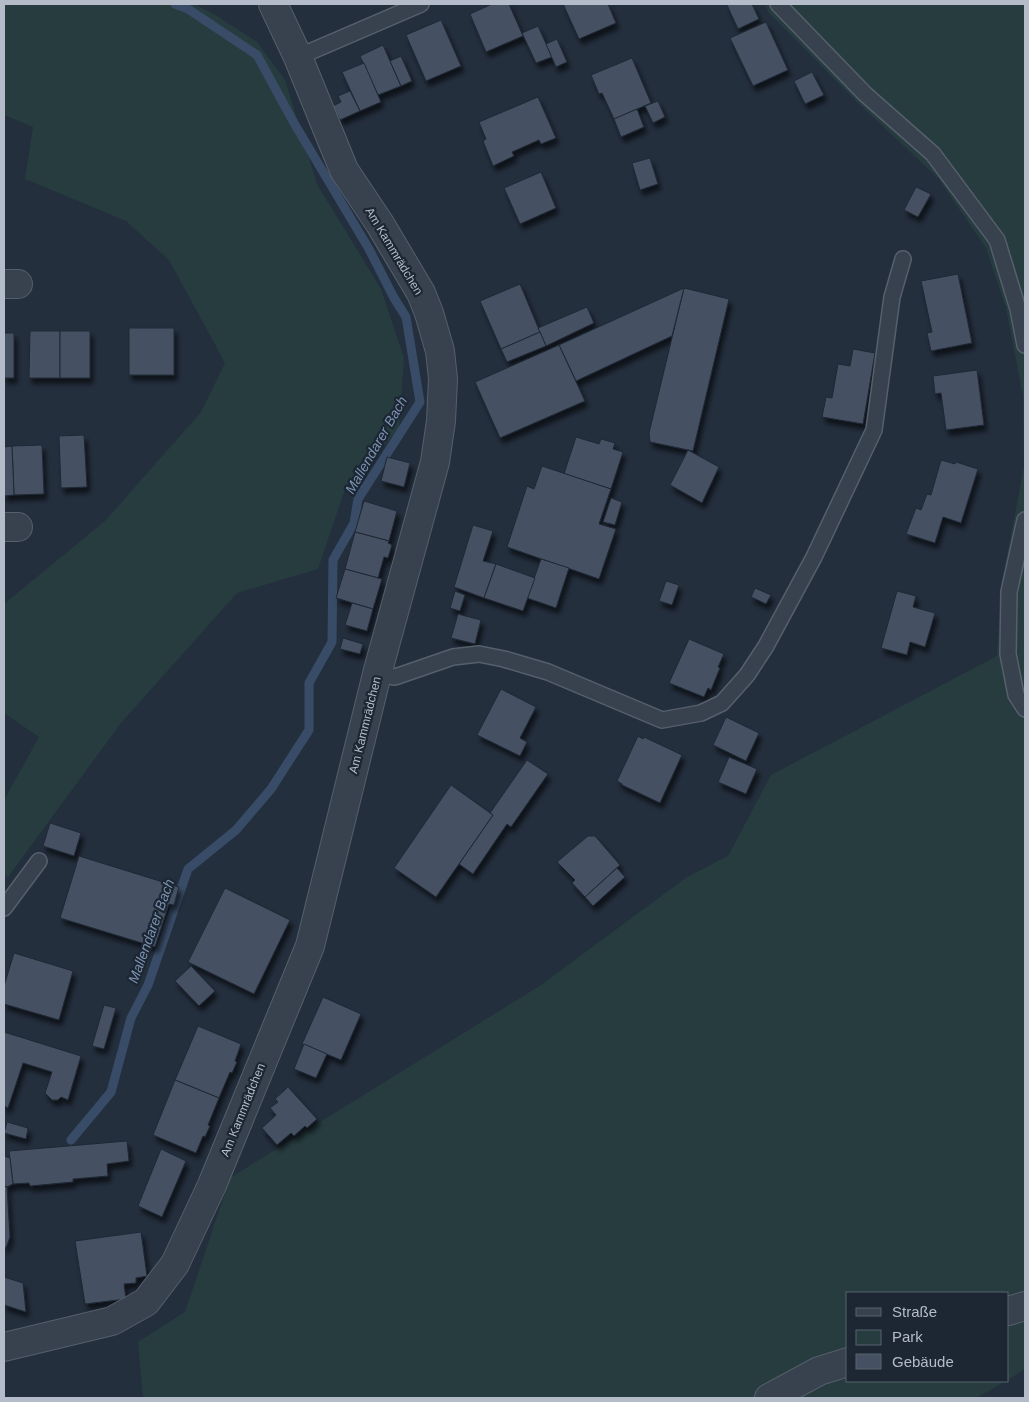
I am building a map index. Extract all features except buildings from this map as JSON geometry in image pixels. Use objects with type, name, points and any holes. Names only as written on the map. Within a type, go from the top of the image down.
[{"type":"street","name":"Am Kammrädchen","points":[[4,1347],[112,1321],[146,1302],[175,1264],[216,1176],[310,946],[378,674],[435,462],[441,421],[443,379],[440,351],[429,313],[421,293],[380,224],[344,170],[298,58],[273,4]]},
{"type":"street","points":[[1009,1311],[1025,1306]]},
{"type":"street","points":[[769,1398],[819,1371],[846,1363]]},
{"type":"lane","points":[[298,58],[421,4]]},
{"type":"lane","points":[[778,4],[865,94],[934,154],[997,240],[1018,309],[1025,345]]},
{"type":"lane","points":[[378,674],[396,677],[453,657],[479,654],[548,672],[662,720],[701,713],[722,703],[747,675],[766,646],[814,557],[874,430],[892,297],[903,259]]},
{"type":"lane","points":[[1025,520],[1009,592],[1008,654],[1016,695],[1025,708]]},
{"type":"lane","points":[[4,908],[39,861]]},
{"type":"green space","points":[[4,4],[193,4],[214,14],[257,42],[285,80],[317,184],[381,289],[404,358],[399,429],[346,486],[318,569],[237,593],[121,723],[8,877],[4,874],[4,800],[39,737],[4,713],[4,604],[106,520],[201,412],[225,363],[169,260],[126,221],[25,179],[33,127],[4,115]]},
{"type":"green space","points":[[764,4],[1025,4],[1025,1369],[1009,1379],[1009,1292],[846,1292],[846,1382],[1004,1382],[976,1398],[143,1398],[138,1342],[185,1312],[230,1178],[541,985],[687,877],[728,856],[771,775],[997,656],[1002,581],[1024,467],[1023,396],[1006,308],[986,248],[938,178],[856,101],[769,13]]},
{"type":"waterway","name":"Mallendarer Bach","points":[[71,1140],[111,1092],[131,1018],[148,985],[188,869],[236,830],[271,789],[309,730],[309,683],[332,642],[333,560],[354,523],[358,499],[420,402],[406,317],[257,55],[188,9],[175,4]]}]
